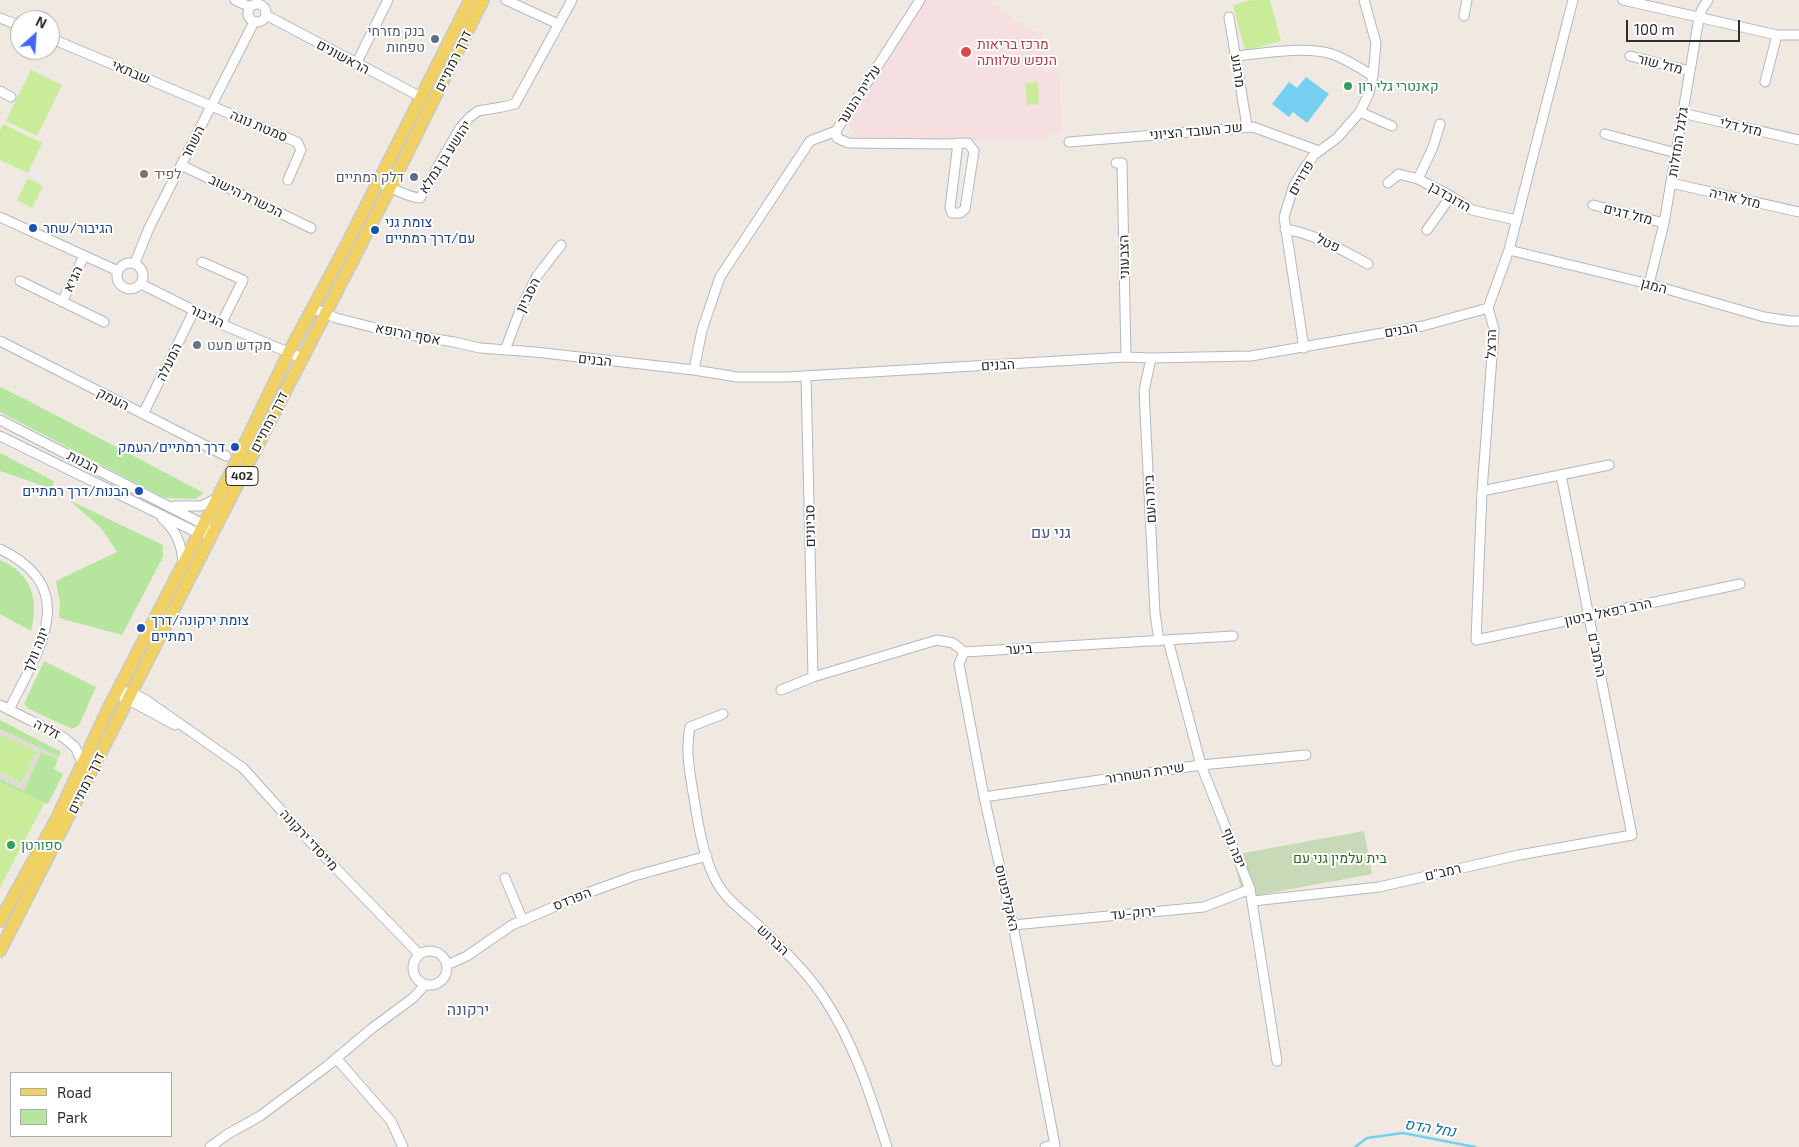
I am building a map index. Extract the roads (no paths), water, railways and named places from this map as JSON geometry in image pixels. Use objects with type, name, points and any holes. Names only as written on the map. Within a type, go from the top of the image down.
[{"type":"main road","name":"דרך רמתיים","points":[[0,921],[56,820],[117,692],[470,0]]},
{"type":"main road","name":"דרך רמתיים","points":[[0,951],[391,186],[483,0]]},
{"type":"street","points":[[235,0],[250,8]]},
{"type":"street","points":[[356,64],[388,0]]},
{"type":"street","points":[[506,0],[558,24]]},
{"type":"street","name":"יהושע בן גמלא","points":[[378,183],[391,186],[411,198],[420,198],[460,128],[470,117],[478,111],[515,104],[572,0]]},
{"type":"street","name":"עליית הנוער","points":[[920,0],[836,131],[837,138],[848,143],[958,143]]},
{"type":"street","name":"פדויים","points":[[1304,348],[1284,217],[1294,185],[1306,166],[1319,151],[1337,138],[1360,112],[1368,93],[1376,43],[1364,0]]},
{"type":"street","points":[[1464,16],[1467,0]]},
{"type":"street","name":"הרצל","points":[[1476,640],[1482,491],[1494,329],[1488,308],[1509,250],[1573,0]]},
{"type":"street","points":[[1623,0],[1777,35],[1799,35]]},
{"type":"street","name":"גלגל המזלות","points":[[1649,284],[1664,223],[1699,18],[1708,0]]},
{"type":"street","points":[[264,3],[266,15],[263,20],[254,22],[248,16],[250,8],[254,4],[264,3]]},
{"type":"street","name":"הראשונים","points":[[266,15],[422,97]]},
{"type":"street","name":"מרגוע","points":[[1229,17],[1246,126]]},
{"type":"street","name":"השחר","points":[[135,263],[149,228],[254,22]]},
{"type":"street","points":[[1765,82],[1777,35]]},
{"type":"street","name":"שבתאי","points":[[60,42],[211,106]]},
{"type":"street","points":[[1236,56],[1294,50],[1331,54],[1350,62],[1372,76]]},
{"type":"street","name":"מזל שור","points":[[1630,56],[1690,71]]},
{"type":"street","points":[[0,91],[11,96]]},
{"type":"street","name":"סמטת נוגה","points":[[211,106],[297,142],[301,150],[288,180]]},
{"type":"street","points":[[1360,112],[1392,126]]},
{"type":"street","name":"מזל דלי","points":[[1682,113],[1799,140]]},
{"type":"street","points":[[1418,178],[1433,147],[1440,124]]},
{"type":"street","name":"שכ העובד הציוני","points":[[1069,142],[1253,126],[1319,151]]},
{"type":"street","points":[[694,370],[702,330],[720,277],[810,141],[836,131]]},
{"type":"street","points":[[1605,134],[1676,153]]},
{"type":"street","points":[[958,143],[968,143],[974,151],[965,210],[960,213],[952,213],[950,208],[958,143]]},
{"type":"street","name":"הצבעוני","points":[[1116,163],[1122,163],[1126,357]]},
{"type":"street","name":"הכשרת הישוב","points":[[181,165],[311,228]]},
{"type":"street","name":"הדובדבן","points":[[1388,183],[1399,174],[1418,178],[1472,210],[1516,220]]},
{"type":"street","name":"מזל אריה","points":[[1671,183],[1799,212]]},
{"type":"street","points":[[1427,230],[1451,196]]},
{"type":"street","name":"מזל דגים","points":[[1593,205],[1664,223]]},
{"type":"street","points":[[0,218],[118,271]]},
{"type":"street","name":"פטל","points":[[1285,229],[1305,232],[1327,241],[1368,264]]},
{"type":"street","name":"הסביון","points":[[505,350],[521,308],[537,276],[561,246]]},
{"type":"street","name":"המגן","points":[[1509,250],[1649,284],[1764,317],[1799,321]]},
{"type":"street","name":"הגיא","points":[[62,302],[84,256]]},
{"type":"street","points":[[202,262],[243,280],[221,324]]},
{"type":"street","points":[[135,263],[142,268],[143,280],[134,289],[130,289],[122,286],[117,279],[118,271],[123,264],[135,263]]},
{"type":"street","name":"הגיא","points":[[20,282],[104,322]]},
{"type":"street","name":"הגיבור","points":[[141,284],[221,324],[302,358]]},
{"type":"street","name":"אסף הרופא","points":[[312,308],[325,315],[391,332],[480,348],[505,350]]},
{"type":"street","name":"הבנים","points":[[505,350],[694,370],[737,377],[806,376],[1126,357],[1251,356],[1423,326],[1488,308]]},
{"type":"street","name":"המעלה","points":[[143,414],[194,310]]},
{"type":"street","name":"העמק","points":[[0,341],[226,456]]},
{"type":"street","name":"בית העם","points":[[1151,358],[1144,391],[1155,613],[1163,641]]},
{"type":"street","name":"סביונים","points":[[806,376],[813,677]]},
{"type":"street","name":"הבנות","points":[[0,420],[166,504],[212,534]]},
{"type":"street","name":"הבנות","points":[[0,436],[154,511],[201,528]]},
{"type":"street","points":[[1482,491],[1608,465]]},
{"type":"street","name":"הרמב\"ם","points":[[1561,475],[1632,835]]},
{"type":"street","name":"הבנות","points":[[166,504],[196,507],[217,499]]},
{"type":"street","name":"הבנות","points":[[154,511],[174,530],[182,553],[183,563]]},
{"type":"street","name":"יונה וולך","points":[[0,549],[13,555],[28,566],[40,580],[46,596],[48,611],[47,627],[42,640],[9,710]]},
{"type":"street","name":"הרב רפאל ביטון","points":[[1476,640],[1740,584]]},
{"type":"street","name":"ביער","points":[[964,652],[1233,636]]},
{"type":"street","points":[[781,690],[813,677],[937,640],[953,643],[964,652]]},
{"type":"street","name":"יפה נוף","points":[[1163,641],[1201,765],[1250,889],[1276,1061]]},
{"type":"street","name":"האקליפטוס","points":[[964,652],[959,664],[984,797],[1013,924],[1055,1145],[1045,1147]]},
{"type":"street","name":"מייסדי ירקונה","points":[[117,692],[129,696],[194,734],[243,768],[297,828],[419,954]]},
{"type":"street","name":"זלדה","points":[[0,706],[63,737],[75,747],[83,764]]},
{"type":"street","name":"הברוש","points":[[723,714],[690,727],[688,739],[696,817],[714,878],[726,895],[792,957],[830,1008],[844,1032],[860,1068],[887,1147]]},
{"type":"street","name":"שירת השחרור","points":[[984,797],[1201,765],[1306,755]]},
{"type":"street","name":"רמב\"ם","points":[[1253,901],[1380,887],[1518,855],[1632,835]]},
{"type":"street","name":"הפרדס","points":[[447,965],[467,956],[512,925],[579,896],[634,876],[707,856]]},
{"type":"street","points":[[505,878],[523,921]]},
{"type":"street","name":"ירוק-עד","points":[[1013,924],[1204,907],[1250,889]]},
{"type":"street","points":[[427,951],[437,952],[445,959],[447,965],[443,979],[431,985],[425,985],[417,980],[412,970],[415,958],[427,951]]},
{"type":"street","points":[[210,1147],[228,1134],[260,1116],[413,998],[425,985]]},
{"type":"street","points":[[336,1058],[391,1121],[403,1147]]},
{"type":"water","points":[[1306,77],[1329,94],[1307,123],[1293,112],[1289,117],[1272,104],[1289,82],[1297,88]]},
{"type":"waterway","name":"נחל הדס","points":[[1355,1147],[1367,1138],[1403,1133],[1475,1147]]},
{"type":"place","name":"בנק מזרחי טפחות","points":[[435,39]]},
{"type":"place","name":"מרכז בריאות הנפש שלוותה","points":[[966,52]]},
{"type":"place","name":"קאנטרי גלי רון","points":[[1348,86]]},
{"type":"place","name":"לפיד","points":[[144,174]]},
{"type":"place","name":"דלק רמתיים","points":[[414,177]]},
{"type":"place","name":"הגיבור/שחר","points":[[33,228]]},
{"type":"place","name":"צומת גני עם/דרך רמתיים","points":[[375,230]]},
{"type":"place","name":"מקדש מעט","points":[[197,345]]},
{"type":"place","name":"דרך רמתיים/העמק","points":[[235,447]]},
{"type":"place","name":"הבנות/דרך רמתיים","points":[[139,491]]},
{"type":"place","name":"צומת ירקונה/דרך רמתיים","points":[[141,628]]},
{"type":"place","name":"ספורטן","points":[[11,845]]},
{"type":"district","name":"גני עם","points":[[1051,533]]},
{"type":"district","name":"ירקונה","points":[[468,1010]]},
{"type":"park label","name":"בית עלמין גני עם","points":[[1340,858]]}]
